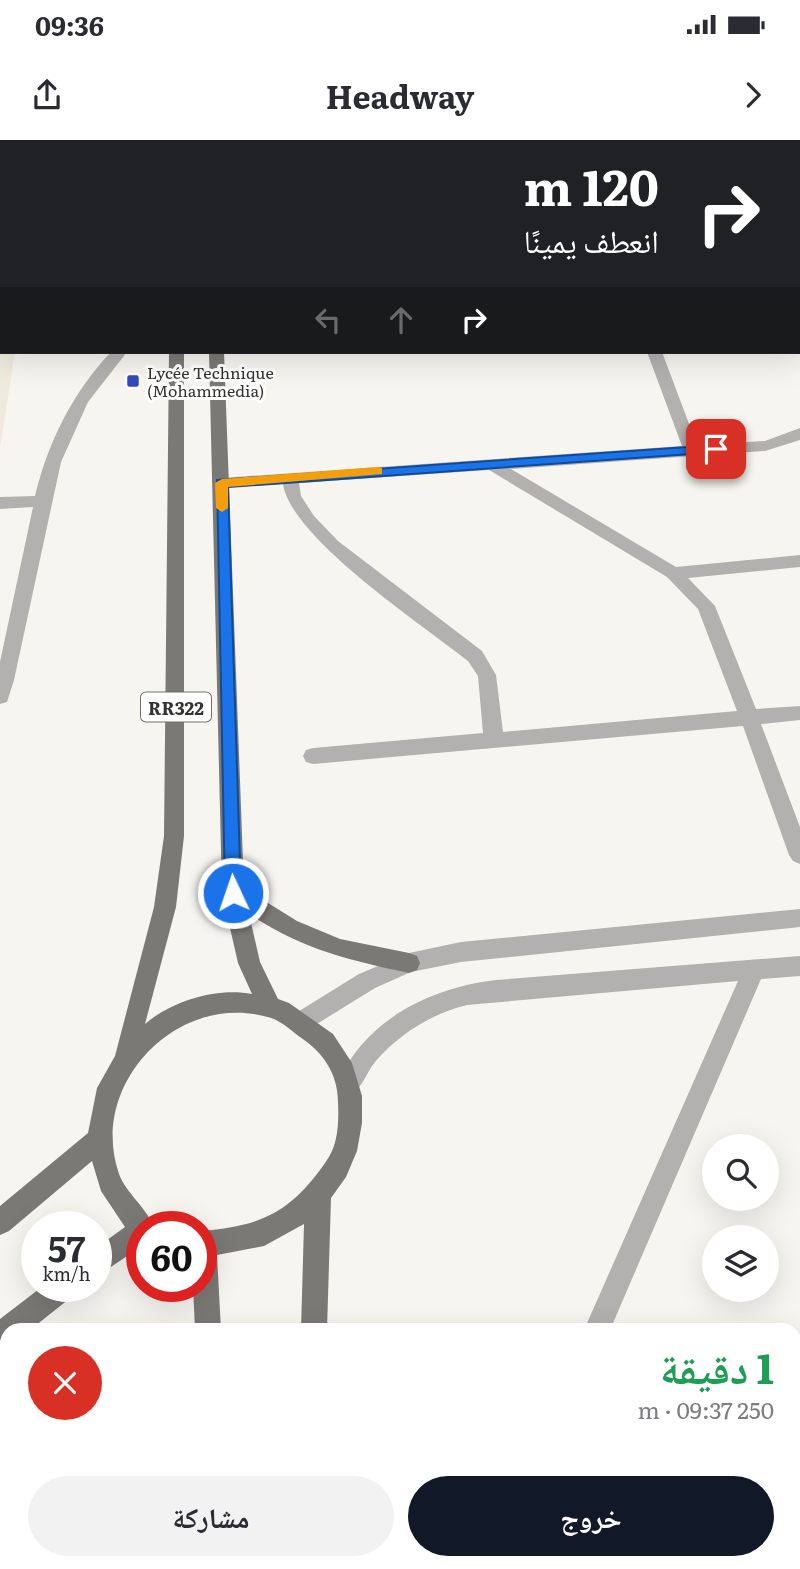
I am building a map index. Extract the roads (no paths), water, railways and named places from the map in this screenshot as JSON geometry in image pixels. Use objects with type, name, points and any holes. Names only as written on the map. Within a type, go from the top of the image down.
[{"type":"main road","name":"RR322","points":[[130,1211],[108,1177],[99,1140],[104,1096],[125,1057],[145,991],[165,907],[174,836],[176,354]]},
{"type":"main road","name":"RR322","points":[[216,354],[233,893],[248,963],[269,1005]]},
{"type":"main road","points":[[233,893],[289,928],[338,948],[410,963]]},
{"type":"main road","name":"RR322","points":[[125,1057],[154,1028],[190,1008],[230,1000],[269,1005],[304,1020],[332,1048],[349,1084],[351,1123],[341,1162],[318,1197],[285,1224],[246,1241],[217,1243]]},
{"type":"main road","points":[[0,1222],[99,1140]]},
{"type":"main road","points":[[314,1323],[318,1197]]},
{"type":"main road","points":[[16,1323],[44,1302]]},
{"type":"main road","name":"RR322","points":[[206,1302],[208,1323]]},
{"type":"street","points":[[0,697],[26,591],[42,501],[55,459],[80,401],[107,363],[117,354]]},
{"type":"street","points":[[655,354],[691,450]]},
{"type":"street","points":[[222,483],[765,446],[791,439],[800,433]]},
{"type":"street","points":[[489,463],[673,573],[706,606],[800,855]]},
{"type":"street","points":[[290,478],[293,496],[308,520],[332,545],[475,656],[487,675],[494,741]]},
{"type":"street","points":[[0,503],[42,501]]},
{"type":"street","points":[[673,573],[800,561]]},
{"type":"street","points":[[313,756],[800,713]]},
{"type":"street","points":[[304,1020],[367,981],[410,963],[461,952],[800,918]]},
{"type":"street","points":[[349,1084],[356,1067],[386,1036],[413,1016],[454,998],[510,990],[800,966]]},
{"type":"street","points":[[600,1323],[754,970]]},
{"type":"place","name":"Lycée Technique (Mohammedia)","points":[[133,381]]}]
